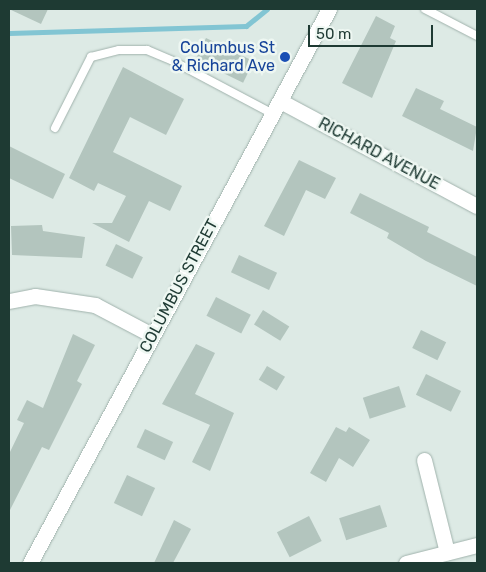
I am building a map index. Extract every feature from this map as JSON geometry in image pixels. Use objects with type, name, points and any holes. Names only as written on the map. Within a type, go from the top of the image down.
[{"type":"main road","name":"COLUMBUS STREET","points":[[30,563],[329,9]]},
{"type":"main road","name":"RICHARD AVENUE","points":[[276,107],[477,206]]},
{"type":"main road","points":[[9,301],[35,296],[95,305],[152,335]]},
{"type":"main road","points":[[424,460],[447,552]]},
{"type":"main road","points":[[406,563],[477,545]]},
{"type":"lane","points":[[425,9],[477,36]]},
{"type":"lane","points":[[55,128],[91,57],[119,50],[147,50],[276,107]]},
{"type":"building","points":[[9,9],[48,9],[41,24]]},
{"type":"building","points":[[376,16],[395,26],[390,38],[396,41],[372,98],[342,83]]},
{"type":"building","points":[[206,38],[254,61],[243,83],[195,60]]},
{"type":"building","points":[[123,67],[184,99],[166,135],[130,117],[113,152],[182,186],[170,211],[149,201],[129,242],[92,223],[112,223],[126,196],[98,183],[94,191],[69,178]]},
{"type":"building","points":[[416,88],[444,101],[440,109],[477,127],[473,151],[402,116]]},
{"type":"building","points":[[9,146],[65,174],[53,199],[9,178]]},
{"type":"building","points":[[299,160],[336,178],[325,199],[306,190],[284,236],[264,226]]},
{"type":"building","points":[[360,193],[429,227],[427,232],[477,257],[477,286],[426,261],[387,238],[389,233],[350,213]]},
{"type":"building","points":[[42,225],[43,231],[85,237],[82,258],[12,255],[11,226]]},
{"type":"building","points":[[116,244],[143,257],[132,279],[105,266]]},
{"type":"building","points":[[239,255],[277,273],[269,290],[231,272]]},
{"type":"building","points":[[216,297],[251,315],[241,333],[206,316]]},
{"type":"building","points":[[263,310],[289,326],[280,341],[254,324]]},
{"type":"building","points":[[421,330],[446,342],[437,360],[412,348]]},
{"type":"building","points":[[73,334],[95,345],[77,381],[82,384],[49,450],[42,447],[9,512],[9,454],[24,423],[17,420],[27,400],[43,408]]},
{"type":"building","points":[[196,344],[215,353],[195,394],[234,413],[210,471],[192,462],[210,425],[162,404]]},
{"type":"building","points":[[267,366],[285,377],[277,391],[259,380]]},
{"type":"building","points":[[426,374],[461,391],[451,412],[416,395]]},
{"type":"building","points":[[399,386],[406,407],[370,419],[363,398]]},
{"type":"building","points":[[336,427],[346,432],[349,427],[370,440],[353,467],[339,458],[326,482],[310,473]]},
{"type":"building","points":[[145,429],[173,442],[165,460],[137,447]]},
{"type":"building","points":[[127,475],[155,488],[142,516],[114,503]]},
{"type":"building","points":[[380,505],[387,527],[346,540],[339,518]]},
{"type":"building","points":[[309,516],[322,541],[290,557],[277,532]]},
{"type":"building","points":[[174,520],[191,529],[173,563],[154,563]]},
{"type":"waterway","points":[[9,33],[246,26],[267,9]]},
{"type":"place","name":"Columbus St & Richard Ave","points":[[285,57]]}]
